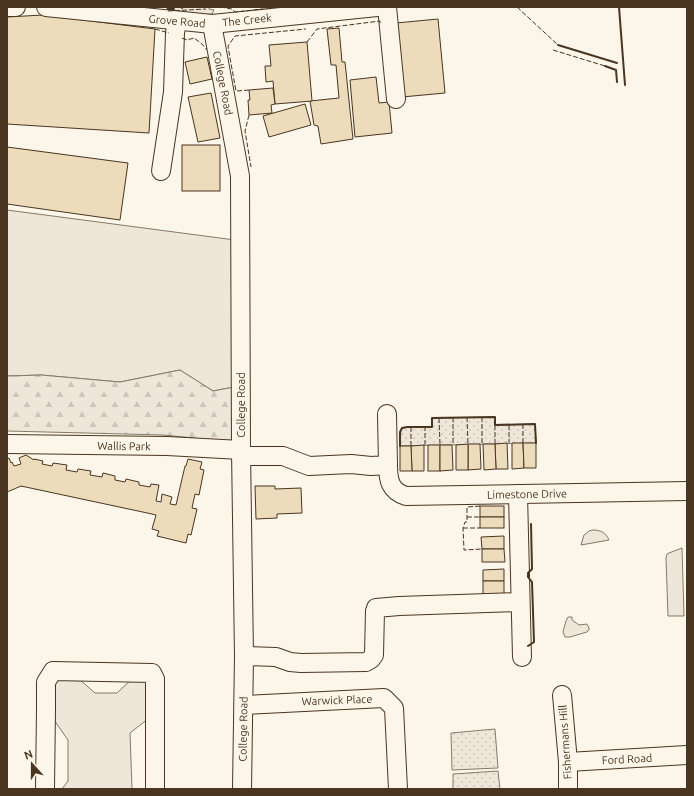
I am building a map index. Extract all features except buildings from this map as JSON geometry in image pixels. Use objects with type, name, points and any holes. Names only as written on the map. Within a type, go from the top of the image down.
[{"type":"street","points":[[7,7],[16,7]]},
{"type":"street","name":"Grove Road","points":[[46,7],[212,24]]},
{"type":"street","name":"The Creek","points":[[212,24],[377,7]]},
{"type":"street","points":[[387,7],[396,99]]},
{"type":"street","points":[[161,171],[173,92],[175,33],[177,21]]},
{"type":"street","name":"College Road","points":[[212,24],[240,176],[241,453],[244,656],[242,789]]},
{"type":"street","name":"Limestone Drive","points":[[387,414],[388,477],[392,486],[398,493],[406,496],[687,491]]},
{"type":"street","name":"Wallis Park","points":[[7,444],[167,446],[282,456],[309,466],[351,464],[371,466],[388,465]]},
{"type":"street","points":[[518,494],[522,657]]},
{"type":"street","points":[[244,656],[276,656],[290,662],[301,663],[366,662],[374,655],[375,611],[377,608],[520,602]]},
{"type":"street","points":[[45,789],[46,682],[53,671],[152,673],[155,679],[155,789]]},
{"type":"street","name":"Fishermans Hill","points":[[562,695],[568,762],[568,789]]},
{"type":"street","name":"Warwick Place","points":[[244,704],[384,698],[394,708],[398,789]]},
{"type":"street","name":"Ford Road","points":[[568,762],[687,755]]},
{"type":"green space","points":[[167,7],[209,7],[209,9],[214,10],[212,14],[199,15],[168,11]]},
{"type":"green space","points":[[7,210],[235,240],[234,387],[213,391],[180,370],[120,382],[41,375],[7,376]]},
{"type":"green space","points":[[180,370],[213,391],[234,387],[234,442],[163,435],[7,431],[7,376],[41,375],[120,382]]},
{"type":"green space","points":[[495,417],[495,425],[535,424],[536,443],[400,446],[401,429],[407,427],[432,427],[432,418]]},
{"type":"green space","points":[[593,530],[603,532],[609,540],[581,545],[584,535]]},
{"type":"green space","points":[[682,548],[684,616],[668,616],[666,558],[667,554]]},
{"type":"green space","points":[[568,617],[572,617],[572,620],[579,625],[587,624],[589,630],[570,637],[565,637],[563,632]]},
{"type":"green space","points":[[60,676],[79,679],[95,693],[117,693],[135,676],[143,677],[150,686],[148,719],[130,733],[132,789],[62,789],[68,781],[68,740],[52,717],[55,680]]},
{"type":"green space","points":[[495,729],[498,768],[452,770],[451,733]]},
{"type":"green space","points":[[498,771],[500,789],[453,789],[453,774]]},
{"type":"fence","points":[[220,7],[232,9],[235,12],[263,9]]},
{"type":"fence","points":[[517,7],[558,45]]},
{"type":"fence","points":[[168,11],[206,9]]},
{"type":"fence","points":[[307,42],[317,29],[380,21],[380,24]]},
{"type":"fence","points":[[155,29],[169,33]]},
{"type":"fence","points":[[249,90],[236,91],[228,46],[235,36],[306,29]]},
{"type":"fence","points":[[182,38],[187,40],[194,38],[207,50]]},
{"type":"fence","points":[[553,50],[605,66]]},
{"type":"fence","points":[[249,115],[245,131],[251,167]]},
{"type":"fence","points":[[453,417],[453,445]]},
{"type":"fence","points":[[467,417],[468,444]]},
{"type":"fence","points":[[482,417],[482,444]]},
{"type":"fence","points":[[439,418],[440,445]]},
{"type":"fence","points":[[523,424],[523,443]]},
{"type":"fence","points":[[495,425],[495,444]]},
{"type":"fence","points":[[509,425],[509,443]]},
{"type":"fence","points":[[411,427],[411,446]]},
{"type":"fence","points":[[425,427],[425,445]]},
{"type":"fence","points":[[480,506],[467,507],[467,522],[465,522],[463,528],[464,550],[482,549]]},
{"type":"fence","points":[[467,517],[480,517]]},
{"type":"fence","points":[[463,528],[480,528]]},
{"type":"wall","points":[[167,7],[168,9],[174,9]]},
{"type":"wall","points":[[619,7],[625,85]]},
{"type":"wall","points":[[558,45],[617,63]]},
{"type":"wall","points":[[605,66],[616,70],[617,82]]},
{"type":"wall","points":[[400,446],[400,432],[402,428],[432,427],[432,418],[495,417],[495,425],[535,424],[536,443]]},
{"type":"wall","points":[[528,646],[534,642],[532,582],[528,577],[528,573],[532,569],[531,524]]}]
